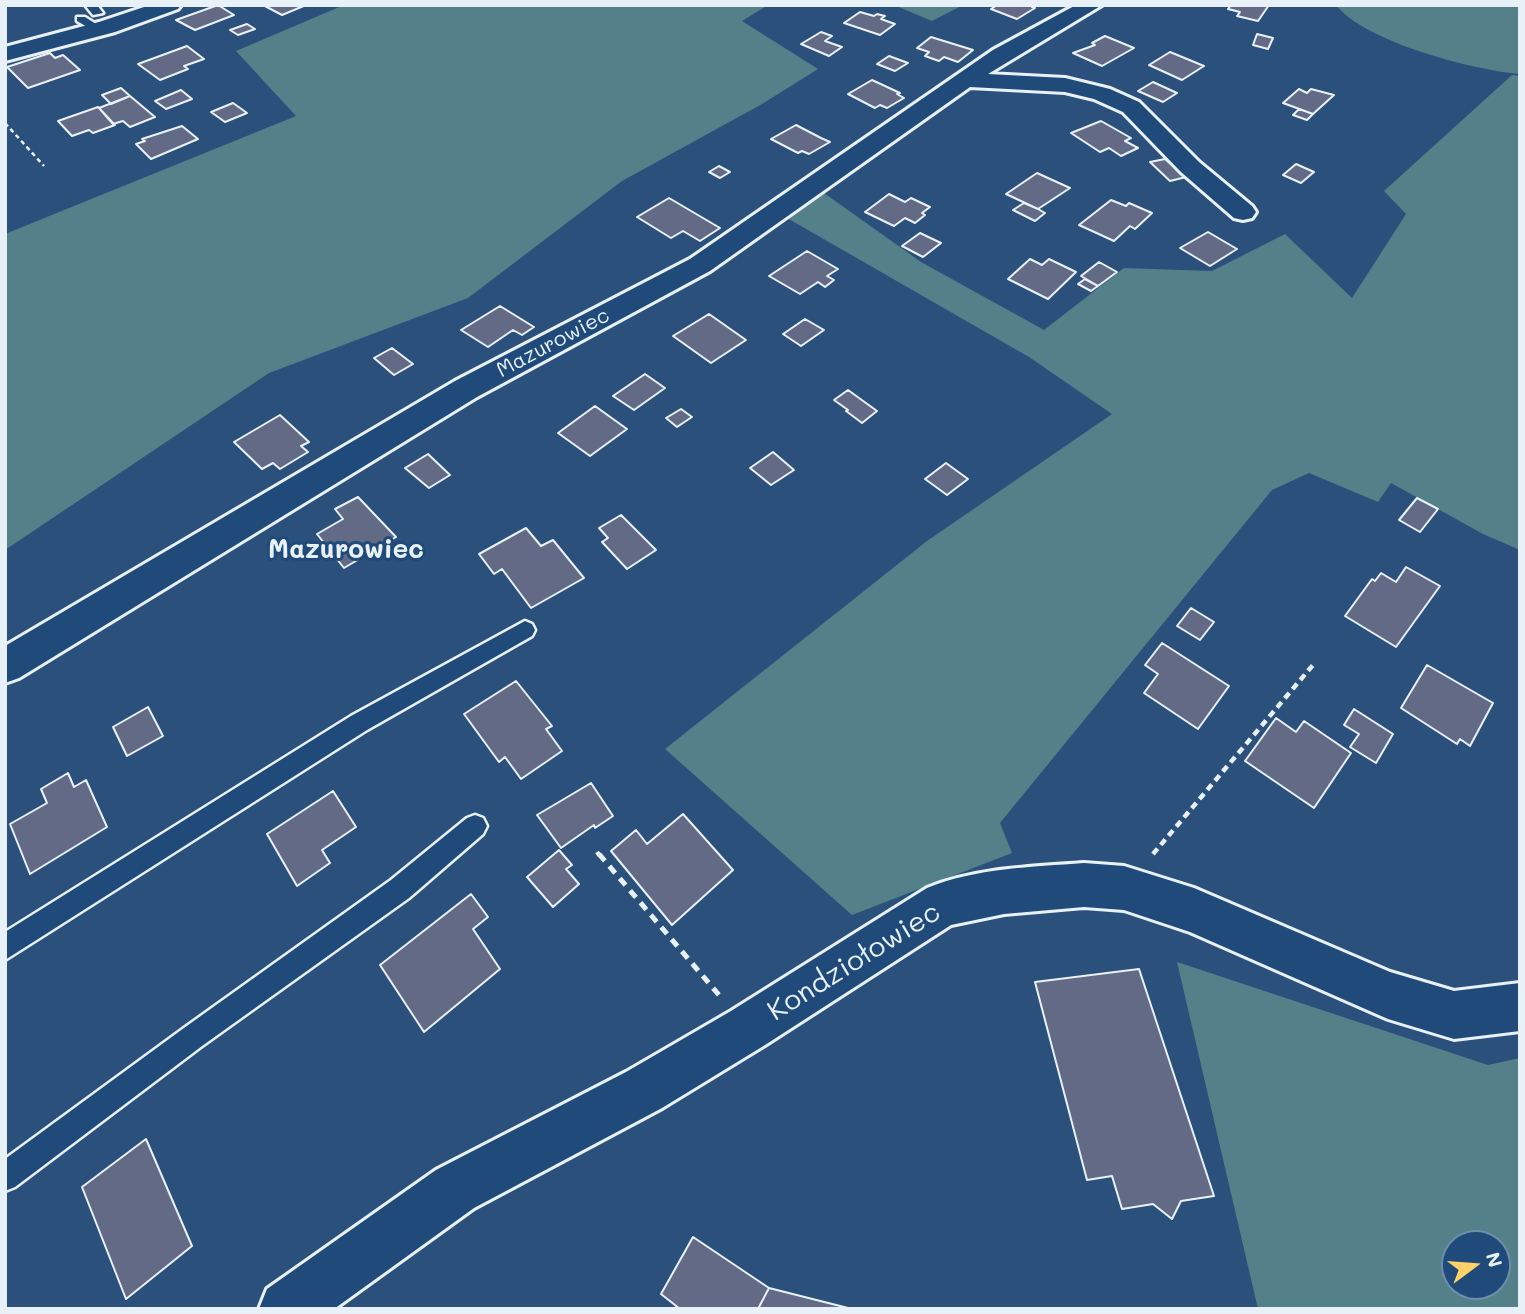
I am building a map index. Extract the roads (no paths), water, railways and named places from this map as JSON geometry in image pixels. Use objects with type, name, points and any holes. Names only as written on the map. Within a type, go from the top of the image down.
[{"type":"street","points":[[5,43],[123,5]]},
{"type":"street","points":[[5,54],[92,16],[172,5]]},
{"type":"street","name":"Mazurowiec","points":[[5,666],[466,389],[700,265],[1001,55],[1092,5]]},
{"type":"street","points":[[964,80],[1065,85],[1102,94],[1130,107],[1189,167],[1243,212]]},
{"type":"street","name":"Kondziołowiec","points":[[287,1309],[455,1189],[644,1090],[748,1028],[943,904],[1004,892],[1084,885],[1124,888],[1194,912],[1388,995],[1454,1015],[1520,1007]]},
{"type":"lane","points":[[5,947],[359,723],[525,630]]},
{"type":"lane","points":[[5,1177],[193,1037],[400,890],[475,826]]},
{"type":"district","name":"Mazurowiec","points":[[346,550]]}]
